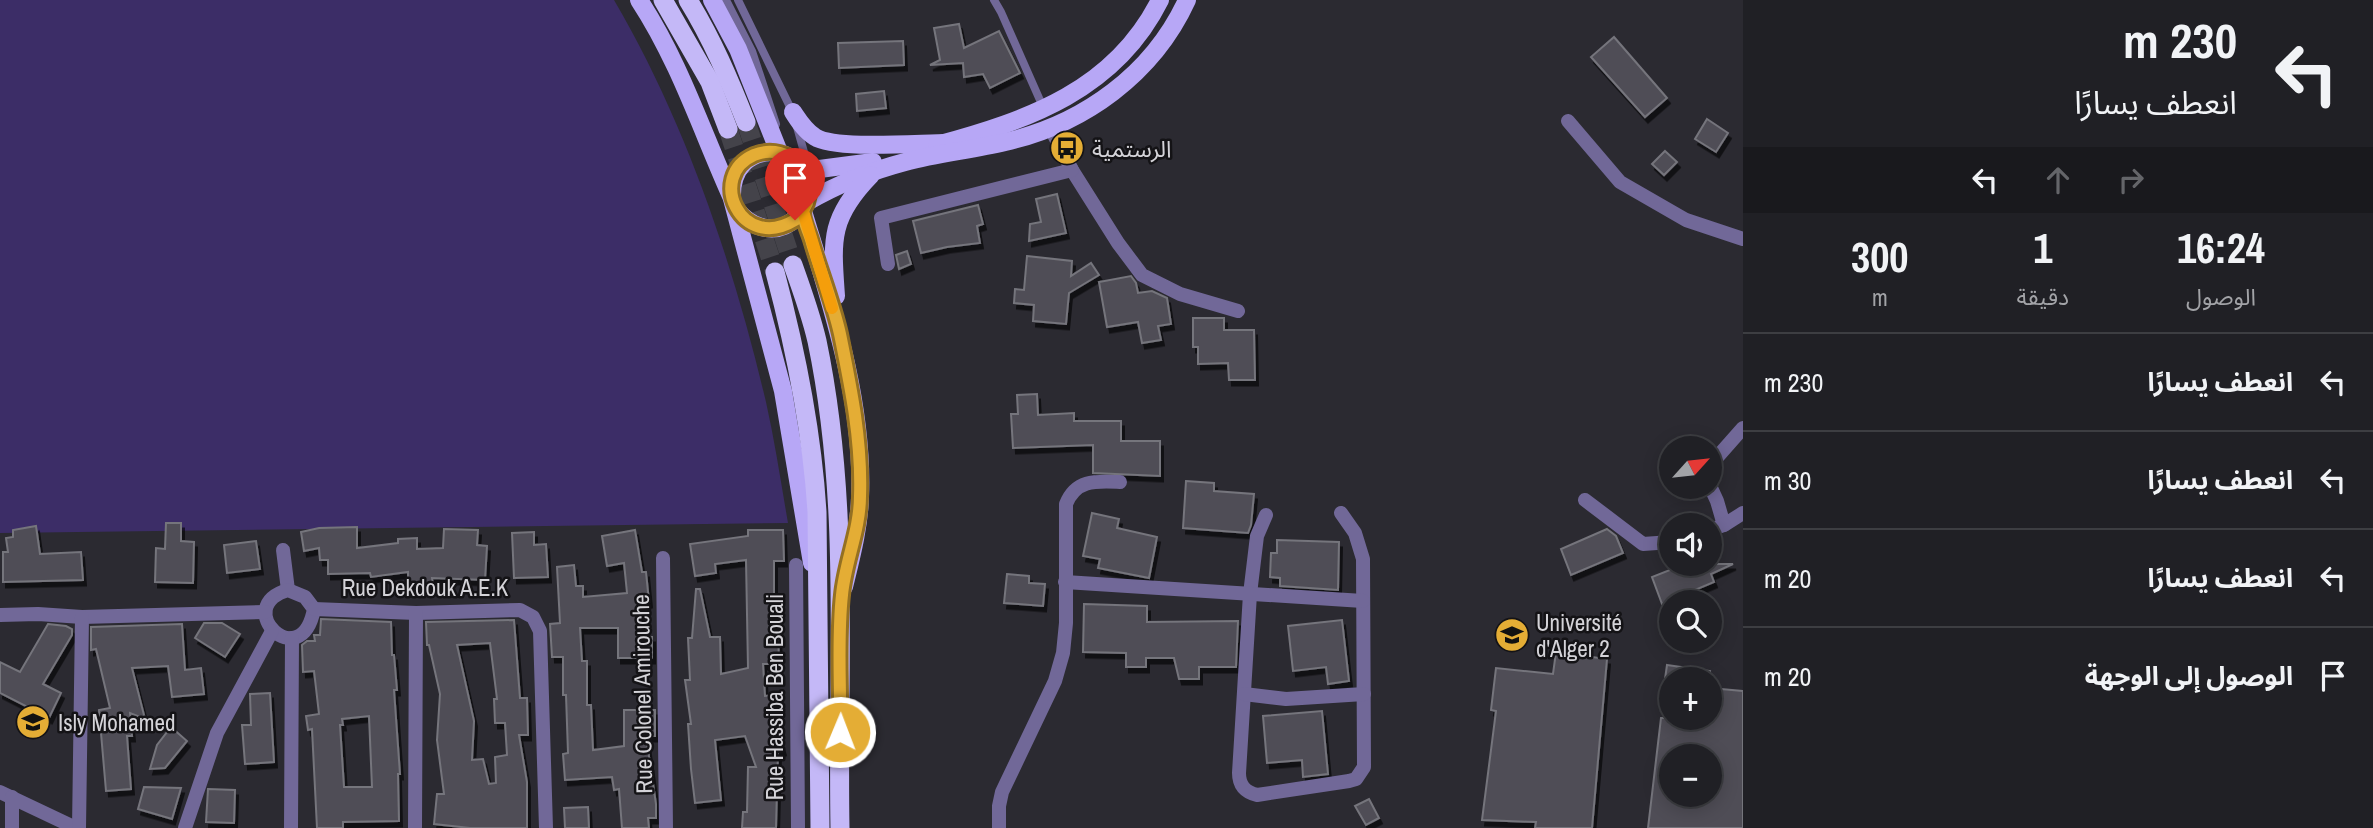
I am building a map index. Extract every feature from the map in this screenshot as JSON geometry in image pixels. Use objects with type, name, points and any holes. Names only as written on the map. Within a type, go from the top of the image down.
[{"type":"highway","points":[[663,0],[737,125],[724,67],[707,30],[688,0]]},
{"type":"highway","points":[[820,828],[817,512],[811,438],[784,269],[816,339],[828,403],[839,502],[842,594],[840,828]]},
{"type":"main road","points":[[639,0],[659,32],[684,82],[734,204],[752,225],[763,229],[785,226],[805,207],[840,184],[906,161],[1005,142],[1050,127],[1093,106],[1135,75],[1169,34],[1187,0]]},
{"type":"main road","points":[[712,0],[737,49],[781,153]]},
{"type":"main road","points":[[803,170],[868,163],[947,142],[1000,125],[1043,107],[1086,85],[1108,69],[1138,37],[1160,0]]},
{"type":"main road","points":[[793,113],[806,130],[823,141],[843,144],[947,142]]},
{"type":"main road","points":[[817,587],[804,526],[783,391],[734,204],[732,186],[735,173],[753,155],[766,152],[781,153],[794,160],[803,170],[809,191],[805,207],[839,331],[859,442],[860,499],[855,538],[842,594]]},
{"type":"main road","points":[[839,331],[833,255],[837,223],[849,200],[875,171]]},
{"type":"street","points":[[1568,121],[1620,182],[1686,220],[1743,239]]},
{"type":"street","points":[[1050,127],[1072,170],[1118,243],[1142,275],[1180,294],[1238,311]]},
{"type":"street","points":[[888,264],[881,218],[1072,170]]},
{"type":"street","points":[[1717,513],[1717,501],[1711,488],[1712,463],[1743,428]]},
{"type":"street","points":[[999,828],[1002,792],[1060,667],[1065,638],[1065,512],[1069,496],[1081,484],[1089,481],[1119,482]]},
{"type":"street","points":[[1585,500],[1643,544],[1659,543]]},
{"type":"street","points":[[1266,515],[1257,536],[1250,594],[1239,779],[1245,790],[1257,795],[1349,780],[1361,774],[1364,768],[1363,559],[1349,522],[1341,513]]},
{"type":"street","points":[[1722,525],[1743,513]]},
{"type":"street","points":[[283,550],[288,590]]},
{"type":"street","name":"Rue Colonel Amirouche","points":[[663,558],[666,828]]},
{"type":"street","name":"Rue Hassiba Ben Bouali","points":[[796,565],[798,828]]},
{"type":"street","points":[[1065,582],[1363,601]]},
{"type":"street","points":[[288,590],[305,597],[314,609],[311,624],[303,634],[292,638],[281,637],[272,631],[266,622],[265,612],[269,601],[277,593],[288,590]]},
{"type":"street","name":"Rue Dekdouk A.E.K","points":[[314,609],[416,612],[520,610],[533,617],[540,631],[546,828]]},
{"type":"street","points":[[0,615],[82,617],[265,612]]},
{"type":"street","points":[[415,828],[416,612]]},
{"type":"street","points":[[6,794],[77,828],[82,617]]},
{"type":"street","points":[[185,828],[217,733],[272,631]]},
{"type":"street","points":[[292,638],[292,828]]},
{"type":"street","points":[[1244,694],[1286,699],[1364,694]]},
{"type":"street","points":[[6,794],[12,828]]},
{"type":"lane","points":[[726,0],[762,78],[781,153]]},
{"type":"lane","points":[[738,0],[793,113],[803,146],[803,170]]},
{"type":"lane","points":[[994,0],[1002,12],[1043,107]]},
{"type":"shaded area","points":[[0,0],[614,0],[640,47],[685,145],[722,246],[766,402],[788,523],[0,533]]},
{"type":"building","points":[[959,24],[964,48],[999,31],[1020,73],[990,88],[983,74],[964,77],[963,63],[930,65],[940,60],[934,28]]},
{"type":"building","points":[[1614,37],[1667,98],[1645,117],[1591,57]]},
{"type":"building","points":[[903,41],[904,65],[839,68],[838,43]]},
{"type":"building","points":[[884,91],[886,108],[857,111],[856,94]]},
{"type":"building","points":[[1707,119],[1728,133],[1716,152],[1695,139]]},
{"type":"building","points":[[1665,151],[1677,162],[1664,175],[1652,164]]},
{"type":"building","points":[[1057,194],[1066,233],[1029,241],[1030,224],[1041,222],[1036,199]]},
{"type":"building","points":[[978,205],[983,224],[977,226],[980,243],[921,253],[913,221]]},
{"type":"building","points":[[907,251],[911,264],[899,269],[896,255]]},
{"type":"building","points":[[1027,256],[1072,261],[1071,276],[1091,263],[1099,275],[1069,293],[1066,324],[1033,321],[1034,305],[1014,303],[1015,289],[1024,290]]},
{"type":"building","points":[[1131,276],[1138,293],[1152,291],[1167,298],[1171,324],[1158,326],[1161,340],[1142,343],[1138,322],[1107,327],[1099,282]]},
{"type":"building","points":[[1193,318],[1224,318],[1224,330],[1254,330],[1255,380],[1229,380],[1228,363],[1198,364],[1198,347],[1193,347]]},
{"type":"building","points":[[1037,394],[1038,415],[1074,413],[1074,421],[1121,421],[1121,441],[1160,441],[1160,476],[1093,473],[1093,445],[1013,448],[1011,414],[1018,414],[1017,395]]},
{"type":"building","points":[[1186,481],[1214,483],[1214,491],[1254,494],[1248,533],[1183,528]]},
{"type":"building","points":[[1092,513],[1119,519],[1117,528],[1157,537],[1149,578],[1098,568],[1100,559],[1083,556]]},
{"type":"building","points":[[166,523],[181,523],[181,541],[194,542],[193,583],[155,582],[156,548],[165,549]]},
{"type":"building","points":[[36,526],[40,554],[81,552],[83,580],[3,582],[3,552],[8,552],[6,538],[13,537],[13,530]]},
{"type":"building","points":[[357,527],[357,548],[398,543],[398,539],[417,538],[417,549],[443,548],[444,529],[478,530],[477,545],[487,546],[485,580],[432,578],[433,586],[408,587],[408,572],[371,577],[370,573],[328,574],[328,560],[320,560],[319,548],[304,551],[301,532],[319,528]]},
{"type":"building","points":[[1607,529],[1616,536],[1623,553],[1571,575],[1561,549]]},
{"type":"building","points":[[635,530],[642,572],[646,572],[649,602],[641,603],[641,637],[652,637],[652,658],[618,658],[618,628],[580,628],[582,661],[587,661],[587,705],[591,705],[593,750],[624,746],[624,710],[655,710],[655,736],[646,736],[656,804],[656,818],[648,818],[649,828],[622,828],[619,789],[614,790],[612,777],[565,780],[563,754],[568,753],[563,657],[552,657],[550,624],[560,623],[557,567],[574,565],[576,586],[583,586],[583,597],[627,593],[624,563],[607,566],[602,536]]},
{"type":"building","points":[[748,530],[783,530],[784,561],[774,561],[774,627],[778,627],[779,664],[763,664],[765,696],[777,695],[779,710],[770,711],[783,750],[778,752],[776,828],[742,828],[743,812],[747,812],[748,767],[756,767],[745,736],[715,740],[721,800],[695,803],[691,769],[688,724],[691,724],[685,680],[690,680],[688,638],[692,638],[696,589],[700,589],[710,637],[720,637],[721,674],[748,668],[746,560],[715,564],[716,573],[695,576],[690,544],[748,536]]},
{"type":"building","points":[[534,532],[534,545],[546,544],[548,577],[514,578],[512,533]]},
{"type":"building","points":[[1277,540],[1339,542],[1338,590],[1280,586],[1280,578],[1270,577],[1271,553],[1277,553]]},
{"type":"building","points":[[256,541],[260,569],[227,573],[224,545]]},
{"type":"building","points":[[1007,574],[1029,576],[1029,583],[1045,584],[1043,606],[1004,603]]},
{"type":"building","points":[[1659,574],[1712,576],[1714,582],[1695,590],[1659,590],[1659,596],[1652,577]]},
{"type":"building","points":[[1084,604],[1147,606],[1147,622],[1238,621],[1236,667],[1199,667],[1199,679],[1179,679],[1174,658],[1146,658],[1146,667],[1126,667],[1126,653],[1083,652]]},
{"type":"building","points":[[321,619],[391,622],[397,690],[394,690],[400,774],[399,821],[343,822],[343,828],[317,828],[312,729],[308,730],[306,716],[319,714],[314,671],[303,672],[302,645],[307,641],[315,641],[314,635],[320,635]],"holes":[[[369,716],[372,787],[344,787],[340,725],[343,725],[342,719]]]},
{"type":"building","points":[[514,620],[520,698],[527,698],[528,735],[519,735],[527,782],[527,828],[470,828],[434,824],[437,794],[444,794],[437,740],[440,694],[427,645],[426,622]],"holes":[[[490,643],[497,699],[494,699],[495,723],[505,723],[507,755],[495,757],[496,783],[489,784],[483,759],[472,760],[474,721],[457,645]]]},
{"type":"building","points":[[1342,620],[1349,681],[1328,684],[1326,667],[1293,671],[1288,626]]},
{"type":"building","points":[[204,623],[222,623],[240,634],[225,657],[195,638]]},
{"type":"building","points":[[48,624],[72,629],[72,635],[43,684],[61,693],[49,718],[0,693],[0,662],[20,672]]},
{"type":"building","points":[[182,624],[185,670],[201,668],[204,694],[172,697],[168,666],[132,668],[145,719],[130,713],[132,736],[127,736],[131,789],[106,791],[99,710],[110,708],[96,649],[91,650],[91,627]]},
{"type":"building","points":[[1556,652],[1607,659],[1592,828],[1535,828],[1536,822],[1482,820],[1496,711],[1491,710],[1496,668],[1553,674]]},
{"type":"building","points":[[1722,689],[1743,691],[1743,828],[1648,828],[1660,730],[1722,730]]},
{"type":"building","points":[[270,693],[274,762],[245,764],[242,725],[251,725],[250,694]]},
{"type":"building","points":[[1322,711],[1328,774],[1303,777],[1302,760],[1267,763],[1263,716]]},
{"type":"building","points":[[171,727],[187,741],[165,768],[150,769],[157,745]]},
{"type":"building","points":[[144,787],[181,788],[172,819],[138,809]]},
{"type":"building","points":[[208,789],[235,790],[234,823],[206,822]]},
{"type":"building","points":[[1369,799],[1379,818],[1366,825],[1355,806]]},
{"type":"building","points":[[588,807],[589,828],[565,828],[564,808]]},
{"type":"tunnel","points":[[746,122],[793,265]]},
{"type":"tunnel","points":[[728,129],[775,272]]},
{"type":"slow traffic","points":[[798,164],[808,181],[809,191],[803,211],[832,308]]},
{"type":"place","name":"الرستمية","points":[[1067,148]]},
{"type":"place","name":"Université d'Alger 2","points":[[1512,635]]},
{"type":"place","name":"Isly Mohamed","points":[[33,722]]},
{"type":"route","points":[[795,220],[775,229],[763,229],[752,225],[736,209],[732,199],[735,173],[753,155],[766,152],[784,154],[803,169],[808,181],[809,191],[803,211],[839,331],[859,442],[860,499],[855,538],[842,594],[840,732]]}]
